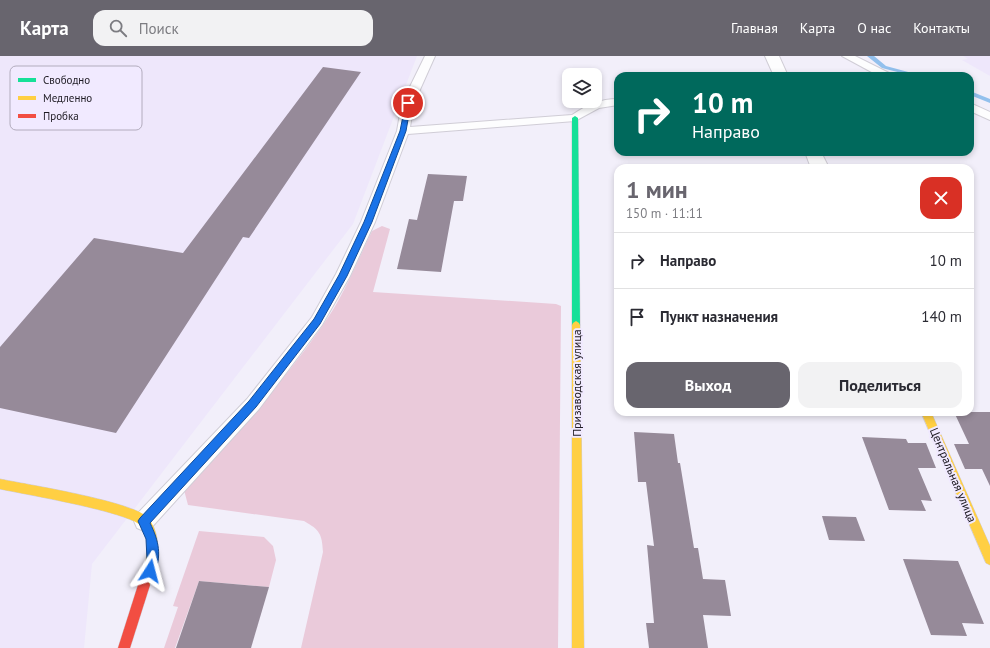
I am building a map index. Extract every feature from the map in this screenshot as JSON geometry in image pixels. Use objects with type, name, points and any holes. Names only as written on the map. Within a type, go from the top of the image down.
[{"type":"street","points":[[772,56],[778,72]]},
{"type":"street","name":"Призаводская улица","points":[[575,118],[578,648]]},
{"type":"street","name":"Центральная улица","points":[[928,416],[990,559]]},
{"type":"street","points":[[0,484],[61,496],[127,512],[144,521],[152,538],[153,559],[124,648]]},
{"type":"lane","points":[[144,521],[252,404],[317,321],[343,276],[365,229],[403,131],[408,103],[430,56]]},
{"type":"lane","points":[[847,56],[879,72]]},
{"type":"lane","points":[[403,131],[575,118],[592,106],[606,102],[614,102]]},
{"type":"lane","points":[[974,108],[990,117]]},
{"type":"shaded area","points":[[0,56],[417,56],[353,224],[92,564],[84,648],[0,648]]},
{"type":"shaded area","points":[[963,56],[990,56],[990,76],[962,60],[968,59]]},
{"type":"shaded area","points":[[382,226],[390,229],[373,292],[556,304],[561,306],[558,648],[301,648],[323,552],[321,537],[317,530],[304,521],[188,505],[184,490],[256,410],[307,347],[337,303],[372,231]]},
{"type":"shaded area","points":[[199,531],[264,537],[273,546],[276,560],[269,587],[199,581],[175,648],[164,648],[178,607],[173,606]]},
{"type":"building","points":[[323,67],[361,72],[249,238],[243,237],[116,433],[0,408],[0,347],[94,238],[183,253]]},
{"type":"building","points":[[428,174],[467,176],[463,201],[454,201],[441,272],[397,269],[409,219],[417,220]]},
{"type":"building","points":[[974,412],[990,412],[990,486],[982,469],[965,469],[954,444],[969,444],[956,416],[974,416]]},
{"type":"building","points":[[634,432],[674,434],[694,548],[698,548],[703,579],[725,580],[731,616],[703,615],[708,648],[649,648],[646,623],[654,623],[647,545],[654,546],[646,482],[638,482]]},
{"type":"building","points":[[862,437],[906,439],[908,443],[926,443],[936,468],[918,468],[932,501],[921,500],[926,511],[889,510]]},
{"type":"building","points":[[822,516],[856,517],[865,541],[829,540]]},
{"type":"building","points":[[903,559],[958,561],[984,624],[962,623],[967,636],[931,635]]},
{"type":"building","points":[[199,581],[269,587],[251,648],[176,648]]},
{"type":"waterway","points":[[870,56],[884,67],[904,72]]},
{"type":"waterway","points":[[974,95],[990,101]]},
{"type":"traffic: fast","points":[[575,118],[576,325]]},
{"type":"traffic: slow","points":[[576,325],[578,648]]},
{"type":"traffic: slow","points":[[928,416],[990,559]]},
{"type":"traffic: slow","points":[[0,484],[99,504],[135,516],[144,521],[151,537],[153,551],[151,564],[144,585]]},
{"type":"traffic: jam","points":[[124,648],[144,585]]},
{"type":"route","points":[[150,571],[153,559],[152,538],[144,521],[252,404],[317,321],[343,276],[368,222],[403,131],[408,103]]}]
